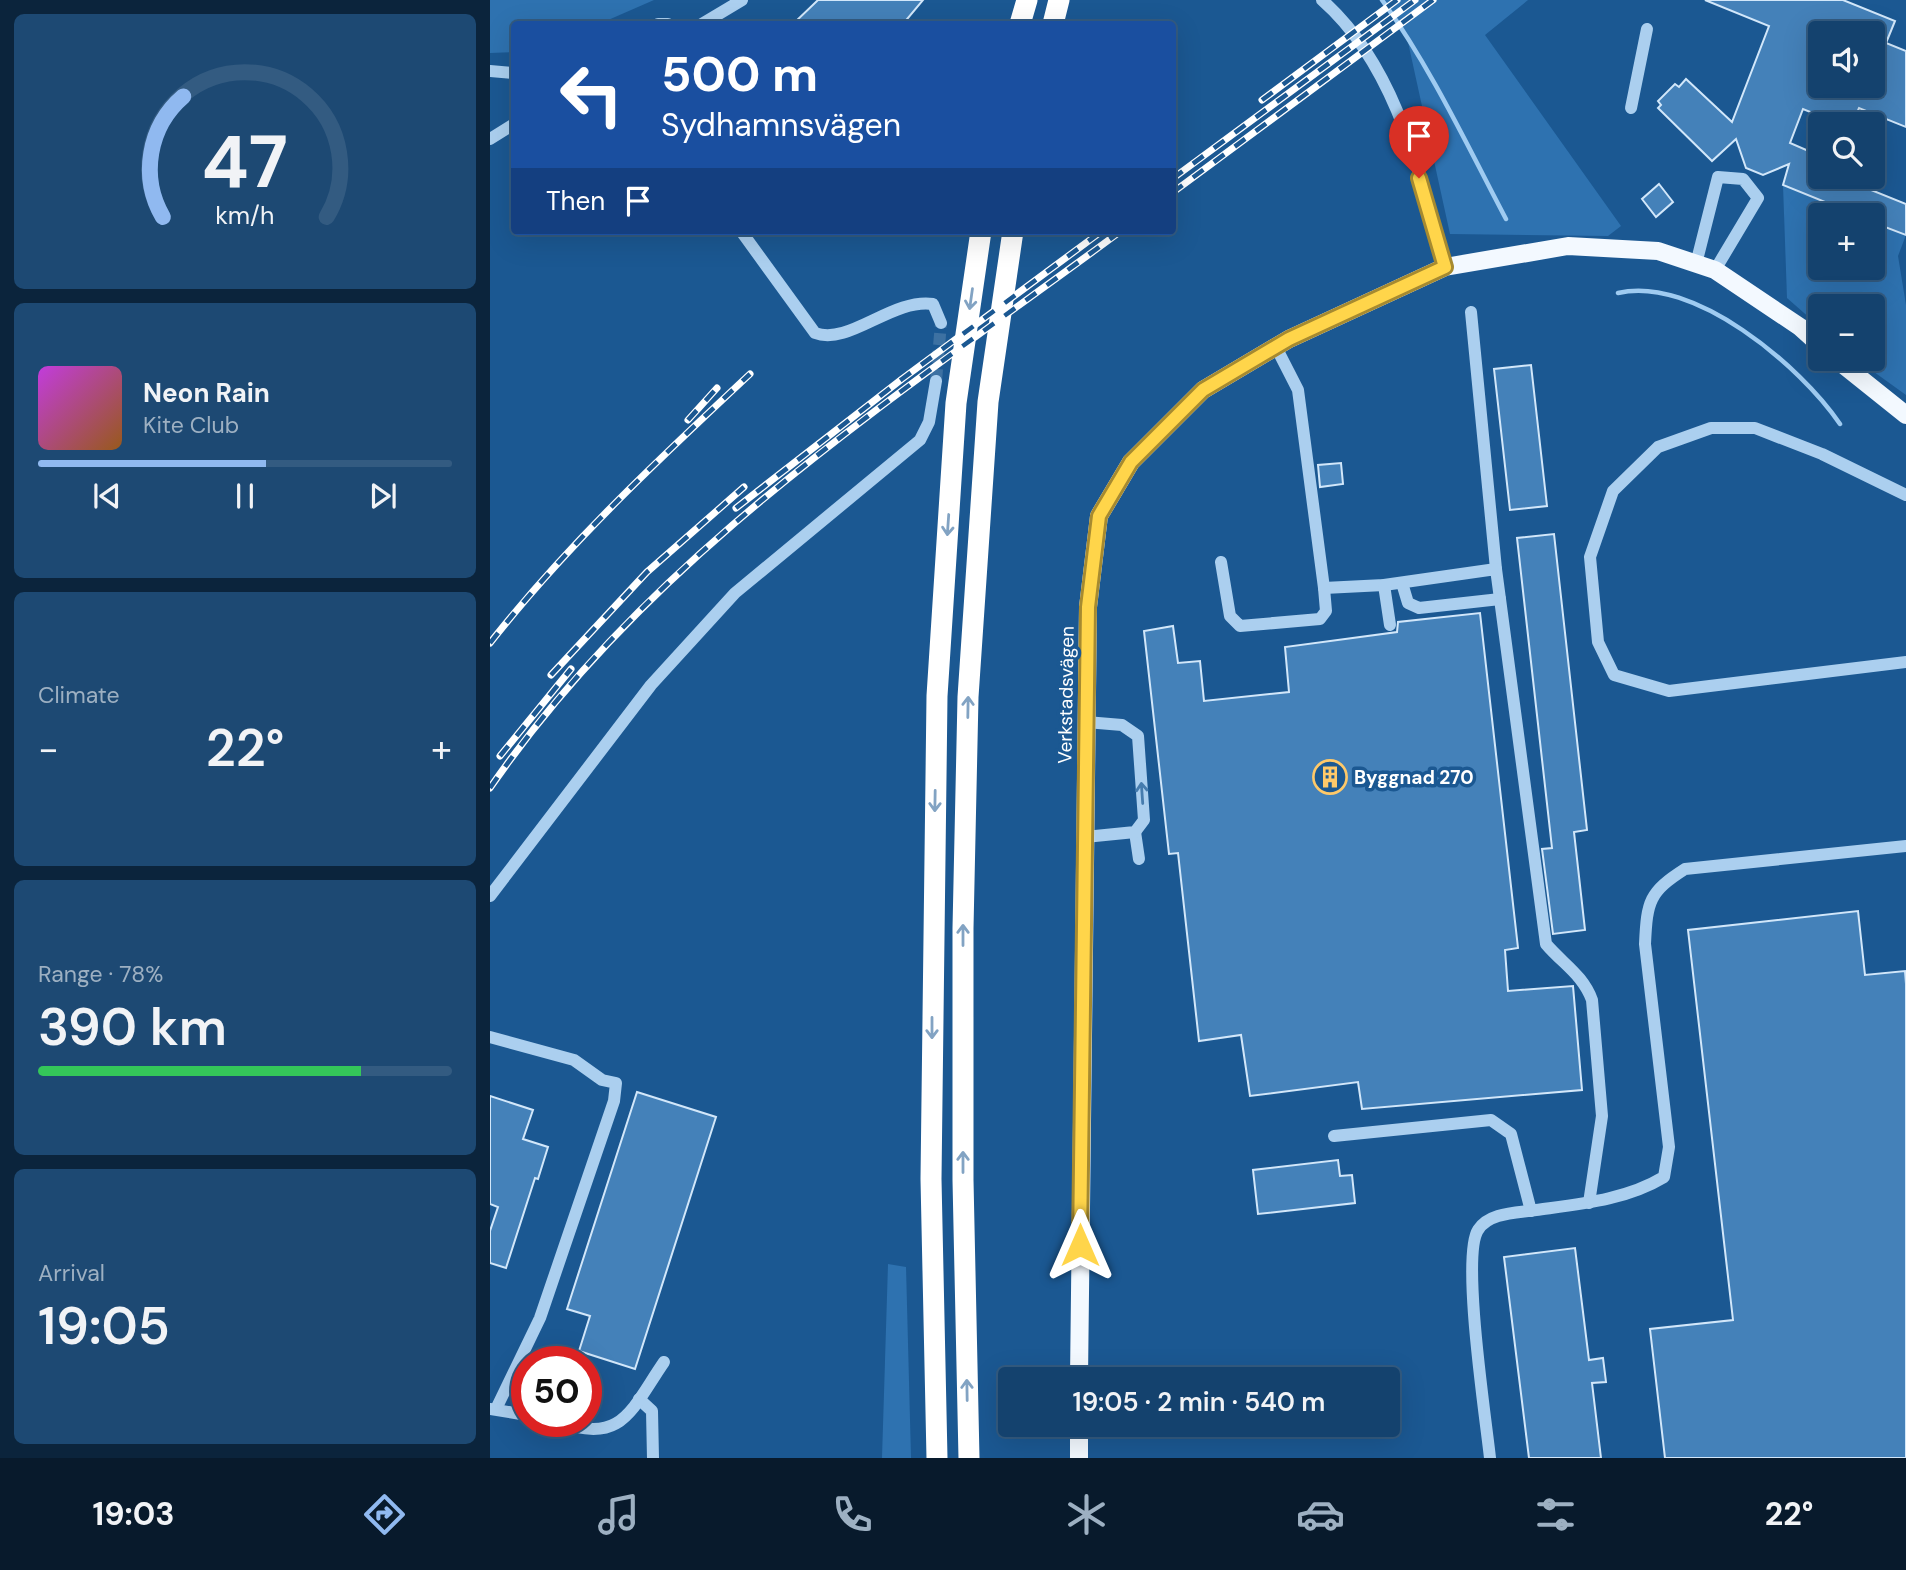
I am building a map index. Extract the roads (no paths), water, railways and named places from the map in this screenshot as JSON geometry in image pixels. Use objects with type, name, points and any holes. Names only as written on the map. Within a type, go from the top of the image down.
[{"type":"highway","points":[[1021,21],[1027,0]]},
{"type":"highway","points":[[1054,21],[1059,0]]},
{"type":"highway","points":[[937,1458],[931,1179],[937,696],[956,404],[980,235]]},
{"type":"highway","points":[[969,1458],[963,1180],[963,928],[968,697],[988,402],[1012,235]]},
{"type":"main road","name":"Verkstadsvägen","points":[[1079,1367],[1088,607],[1099,516],[1131,462],[1203,390],[1276,347],[1445,267],[1568,246],[1658,251],[1715,270],[1808,334]]},
{"type":"main road","points":[[1850,371],[1886,402],[1906,415]]},
{"type":"main road","points":[[1079,1437],[1079,1458]]},
{"type":"street","points":[[707,21],[742,0]]},
{"type":"street","points":[[1322,0],[1364,48],[1394,103],[1445,267]]},
{"type":"street","points":[[1631,108],[1647,29]]},
{"type":"street","points":[[490,71],[511,73]]},
{"type":"street","points":[[490,139],[511,126]]},
{"type":"street","points":[[1696,264],[1718,177],[1743,179],[1758,198],[1715,270]]},
{"type":"street","points":[[744,235],[815,333],[821,335],[842,332],[899,306],[918,301],[933,304],[941,323]]},
{"type":"street","points":[[1471,312],[1496,569],[1546,944],[1561,962],[1577,973],[1586,984],[1592,1000],[1602,1116],[1589,1203]]},
{"type":"street","points":[[1221,562],[1230,616],[1240,626],[1320,619],[1326,611],[1298,390],[1276,347]]},
{"type":"street","points":[[490,895],[651,685],[735,593],[920,440],[929,422],[936,381]]},
{"type":"street","points":[[1906,495],[1822,454],[1755,428],[1711,428],[1658,447],[1613,491],[1590,557],[1598,642],[1614,675],[1669,691],[1906,662]]},
{"type":"street","points":[[1324,588],[1384,585],[1496,569]]},
{"type":"street","points":[[1402,583],[1408,603],[1419,608],[1500,599]]},
{"type":"street","points":[[1384,585],[1390,625]]},
{"type":"street","points":[[1086,722],[1122,726],[1138,736],[1144,820],[1135,832],[1139,859]]},
{"type":"street","points":[[1085,837],[1135,832]]},
{"type":"street","points":[[1490,1458],[1474,1316],[1472,1255],[1478,1231],[1495,1217],[1589,1203],[1643,1190],[1664,1177],[1669,1147],[1645,944],[1646,918],[1657,887],[1685,869],[1906,846]]},
{"type":"street","points":[[490,1037],[574,1060],[602,1080],[616,1083],[614,1101],[540,1318],[493,1409],[511,1412]]},
{"type":"street","points":[[1334,1136],[1491,1120],[1511,1134],[1531,1211]]},
{"type":"street","points":[[602,1431],[622,1420],[664,1362]]},
{"type":"street","points":[[639,1399],[652,1411],[653,1458]]},
{"type":"waterway","points":[[1382,0],[1432,80],[1506,219]]},
{"type":"waterway","points":[[1618,293],[1647,291],[1679,298],[1711,311],[1772,352],[1822,401],[1840,424]]},
{"type":"tunnel","points":[[936,381],[941,323]]},
{"type":"railway","points":[[1262,100],[1397,0]]},
{"type":"railway","points":[[1176,176],[1415,0]]},
{"type":"railway","points":[[1176,190],[1433,0]]},
{"type":"railway","points":[[736,508],[902,379],[1097,235]]},
{"type":"railway","points":[[490,788],[554,703],[625,625],[701,553],[782,484],[865,419],[1115,235]]},
{"type":"railway","points":[[490,643],[582,537],[750,374]]},
{"type":"railway","points":[[688,420],[717,388]]},
{"type":"railway","points":[[551,675],[647,572],[744,487]]},
{"type":"railway","points":[[500,756],[571,669]]},
{"type":"place","name":"Byggnad 270","points":[[1330,777]]}]
